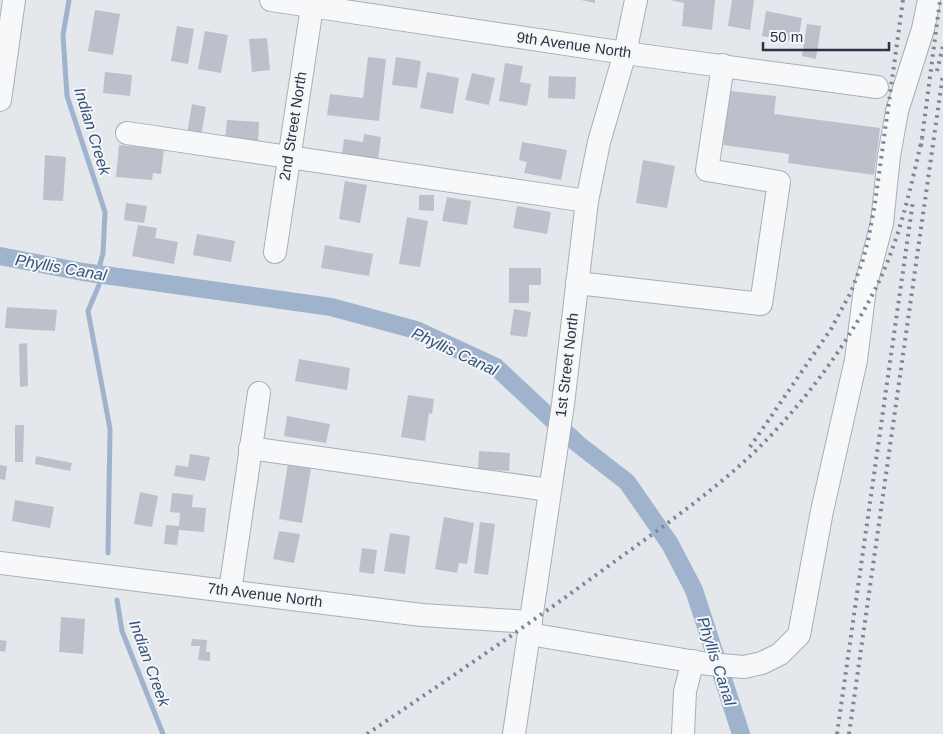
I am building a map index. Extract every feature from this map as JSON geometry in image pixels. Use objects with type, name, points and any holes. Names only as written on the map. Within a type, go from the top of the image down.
[{"type":"street","points":[[0,100],[14,0]]},
{"type":"street","name":"9th Avenue North","points":[[271,0],[313,3],[626,53],[877,87]]},
{"type":"street","name":"1st Street North","points":[[514,734],[563,404],[587,201],[599,142],[626,53],[636,0]]},
{"type":"street","name":"7th Avenue North","points":[[0,563],[530,628],[709,663],[744,667],[762,663],[780,654],[799,635],[803,622],[822,511],[856,360],[865,288],[874,262],[882,223],[889,156],[897,111],[923,28],[929,0]]},
{"type":"street","name":"2nd Street North","points":[[274,252],[313,3]]},
{"type":"street","points":[[577,283],[761,304],[779,182],[708,170],[723,65]]},
{"type":"street","points":[[127,133],[587,201]]},
{"type":"street","points":[[230,591],[259,393]]},
{"type":"street","points":[[250,448],[549,490]]},
{"type":"street","points":[[683,734],[685,691],[709,663]]},
{"type":"building","points":[[581,0],[595,0],[595,3]]},
{"type":"building","points":[[670,0],[715,0],[712,30],[682,26],[684,3]]},
{"type":"building","points":[[732,0],[754,0],[750,30],[728,26]]},
{"type":"building","points":[[95,10],[120,14],[113,55],[88,51]]},
{"type":"building","points":[[766,11],[802,18],[799,35],[793,34],[791,41],[762,36]]},
{"type":"building","points":[[807,24],[821,26],[816,59],[802,56]]},
{"type":"building","points":[[177,26],[194,29],[188,64],[171,61]]},
{"type":"building","points":[[205,31],[228,35],[221,73],[198,69]]},
{"type":"building","points":[[267,38],[270,70],[252,72],[249,39]]},
{"type":"building","points":[[368,57],[386,59],[379,121],[327,115],[330,94],[363,98]]},
{"type":"building","points":[[396,57],[421,61],[417,88],[392,85]]},
{"type":"building","points":[[505,63],[523,66],[520,82],[531,84],[527,106],[499,101]]},
{"type":"building","points":[[105,72],[132,75],[130,96],[103,93]]},
{"type":"building","points":[[427,72],[459,78],[453,114],[420,108]]},
{"type":"building","points":[[472,73],[495,78],[489,105],[465,100]]},
{"type":"building","points":[[549,76],[576,77],[575,99],[548,98]]},
{"type":"building","points":[[730,91],[776,96],[774,114],[880,128],[874,175],[788,163],[789,154],[723,145]]},
{"type":"building","points":[[192,104],[206,107],[201,137],[187,134]]},
{"type":"building","points":[[227,120],[259,122],[258,143],[225,140]]},
{"type":"building","points":[[364,134],[381,137],[378,159],[342,154],[344,139],[363,142]]},
{"type":"building","points":[[522,142],[567,150],[561,180],[524,173],[527,162],[519,160]]},
{"type":"building","points":[[119,145],[164,149],[161,174],[153,173],[152,180],[116,177]]},
{"type":"building","points":[[45,155],[66,157],[63,201],[43,200]]},
{"type":"building","points":[[643,160],[675,166],[667,208],[636,203]]},
{"type":"building","points":[[345,181],[367,185],[360,223],[339,219]]},
{"type":"building","points":[[419,195],[434,195],[434,211],[419,210]]},
{"type":"building","points":[[447,197],[471,201],[467,225],[442,221]]},
{"type":"building","points":[[126,203],[147,206],[144,223],[124,220]]},
{"type":"building","points":[[517,206],[551,212],[547,234],[513,228]]},
{"type":"building","points":[[407,217],[428,221],[420,267],[399,264]]},
{"type":"building","points":[[138,225],[157,228],[155,238],[178,242],[174,264],[132,256]]},
{"type":"building","points":[[197,234],[235,241],[231,262],[193,255]]},
{"type":"building","points":[[325,245],[373,254],[369,276],[321,268]]},
{"type":"building","points":[[509,268],[541,268],[541,285],[529,285],[529,303],[509,303]]},
{"type":"building","points":[[7,307],[57,310],[55,331],[5,328]]},
{"type":"building","points":[[514,309],[531,312],[527,337],[510,335]]},
{"type":"building","points":[[27,343],[28,386],[20,387],[19,344]]},
{"type":"building","points":[[299,359],[350,368],[347,390],[295,381]]},
{"type":"building","points":[[408,395],[434,399],[432,414],[429,413],[425,441],[401,437]]},
{"type":"building","points":[[287,416],[330,424],[326,443],[284,436]]},
{"type":"building","points":[[15,425],[24,425],[23,462],[15,462]]},
{"type":"building","points":[[479,451],[510,453],[509,471],[478,469]]},
{"type":"building","points":[[190,454],[210,457],[205,481],[174,476],[176,465],[188,467]]},
{"type":"building","points":[[36,456],[72,463],[70,471],[35,464]]},
{"type":"building","points":[[288,464],[311,468],[302,523],[279,519]]},
{"type":"building","points":[[0,465],[7,466],[5,480],[0,479]]},
{"type":"building","points":[[140,492],[158,496],[152,527],[134,524]]},
{"type":"building","points":[[172,493],[193,495],[192,507],[206,508],[204,532],[179,530],[177,545],[164,544],[166,525],[179,526],[180,513],[170,512]]},
{"type":"building","points":[[15,500],[54,507],[50,528],[12,521]]},
{"type":"building","points":[[444,517],[474,523],[467,564],[459,563],[457,573],[435,569]]},
{"type":"building","points":[[480,522],[495,524],[488,575],[474,573]]},
{"type":"building","points":[[279,531],[300,534],[294,563],[273,559]]},
{"type":"building","points":[[390,533],[410,536],[405,574],[384,571]]},
{"type":"building","points":[[362,548],[377,550],[374,574],[359,572]]},
{"type":"building","points":[[61,617],[85,619],[83,654],[59,652]]},
{"type":"building","points":[[192,639],[207,640],[206,652],[210,652],[210,661],[198,660],[200,646],[191,646]]},
{"type":"building","points":[[0,640],[7,641],[5,652],[0,651]]},
{"type":"waterway","name":"Indian Creek","points":[[69,0],[63,35],[67,96],[105,212],[103,253],[99,268]]},
{"type":"waterway","name":"Phyllis Canal","points":[[0,256],[83,272],[331,307],[416,330],[496,367],[578,444],[627,482],[670,544],[694,590],[741,734]]},
{"type":"waterway","name":"Indian Creek","points":[[99,285],[88,311],[110,429],[108,553]]},
{"type":"waterway","name":"Indian Creek","points":[[117,600],[122,631],[163,734]]},
{"type":"railway","points":[[750,447],[831,329],[851,292],[862,263],[875,203],[903,0]]},
{"type":"railway","points":[[921,146],[940,0]]},
{"type":"railway","points":[[937,71],[943,46]]},
{"type":"railway","points":[[849,734],[943,74]]},
{"type":"railway","points":[[367,734],[511,636],[668,523],[737,468],[779,427],[837,354],[881,277],[900,226],[922,139]]},
{"type":"railway","points":[[837,734],[913,201]]}]
